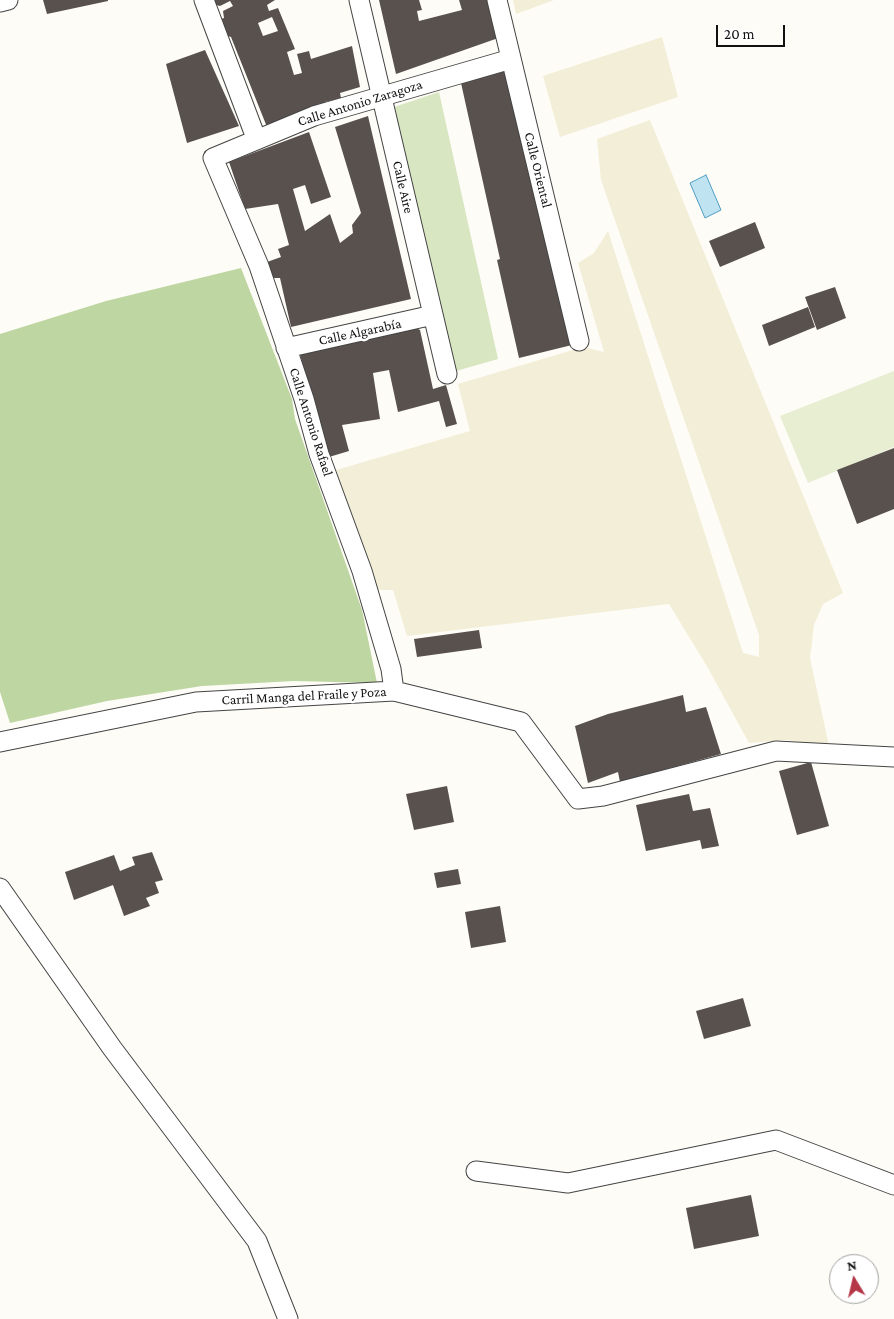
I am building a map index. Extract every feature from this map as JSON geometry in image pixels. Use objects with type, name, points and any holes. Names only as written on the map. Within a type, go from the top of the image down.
[{"type":"street","points":[[0,2],[8,0]]},
{"type":"street","points":[[204,0],[256,138]]},
{"type":"street","name":"Calle Aire","points":[[360,0],[447,374]]},
{"type":"street","name":"Calle Oriental","points":[[497,0],[579,341]]},
{"type":"street","name":"Calle Antonio Zaragoza","points":[[213,158],[256,138],[314,116],[511,59]]},
{"type":"street","name":"Calle Antonio Rafael","points":[[213,158],[259,266],[304,399],[319,454],[362,571],[391,669],[394,691]]},
{"type":"street","name":"Calle Algarabía","points":[[286,348],[433,316]]},
{"type":"street","name":"Carril Manga del Fraile y Poza","points":[[0,742],[196,702],[394,691],[521,722],[578,799],[603,796],[776,751],[894,757]]},
{"type":"street","points":[[0,888],[112,1048],[257,1240],[288,1319]]},
{"type":"street","points":[[476,1171],[568,1183],[776,1140],[894,1185]]},
{"type":"shaded area","points":[[513,0],[554,0],[516,14]]},
{"type":"shaded area","points":[[662,37],[678,97],[560,137],[543,76]]},
{"type":"shaded area","points":[[650,120],[843,593],[823,604],[814,625],[810,658],[829,746],[786,740],[749,743],[708,668],[669,604],[407,636],[393,590],[378,590],[336,470],[470,431],[458,384],[583,347],[604,352],[578,263],[594,253],[608,231],[743,653],[759,657],[759,635],[601,180],[597,139]]},
{"type":"green space","points":[[439,92],[498,359],[456,371],[394,107]]},
{"type":"green space","points":[[241,268],[292,399],[295,419],[362,610],[377,683],[294,681],[202,686],[107,701],[10,723],[0,692],[0,334],[106,301]]},
{"type":"green space","points":[[894,371],[894,447],[808,483],[780,416]]},
{"type":"water","points":[[706,175],[721,210],[705,218],[690,183]]},
{"type":"building","points":[[43,0],[108,0],[108,1],[47,14]]},
{"type":"building","points":[[214,0],[275,0],[267,5],[269,11],[278,8],[295,49],[287,52],[294,75],[302,73],[297,54],[309,51],[311,59],[352,46],[360,87],[340,93],[341,98],[325,102],[326,105],[267,127],[231,37],[228,36],[221,19],[224,18],[223,11],[233,6],[230,1],[220,6],[216,5]],"holes":[[[272,17],[278,31],[263,36],[258,23]]]},
{"type":"building","points":[[379,0],[419,0],[422,10],[417,11],[419,21],[462,10],[459,0],[495,0],[504,36],[396,74]]},
{"type":"building","points":[[205,50],[239,126],[187,143],[166,64]]},
{"type":"building","points":[[511,66],[572,345],[519,358],[497,260],[500,259],[461,83]]},
{"type":"building","points":[[368,116],[411,299],[291,327],[280,278],[273,278],[267,262],[281,257],[278,249],[289,245],[278,204],[245,209],[229,162],[309,132],[331,197],[311,204],[305,185],[293,189],[305,231],[330,214],[340,243],[353,233],[352,225],[361,213],[335,127]]},
{"type":"building","points":[[755,222],[765,248],[720,267],[709,241]]},
{"type":"building","points":[[835,287],[846,318],[817,330],[805,297]]},
{"type":"building","points":[[808,307],[815,327],[769,346],[762,325]]},
{"type":"building","points":[[409,324],[420,330],[433,389],[446,385],[457,424],[446,427],[439,401],[398,412],[389,370],[373,373],[380,419],[342,425],[349,451],[329,457],[299,351]]},
{"type":"building","points":[[894,448],[894,509],[857,524],[837,470]]},
{"type":"building","points":[[479,630],[482,648],[417,657],[414,639]]},
{"type":"building","points":[[683,695],[686,712],[706,707],[721,754],[620,782],[618,772],[588,783],[575,726],[608,714]]},
{"type":"building","points":[[811,762],[829,826],[797,835],[779,771]]},
{"type":"building","points":[[447,786],[454,822],[414,830],[406,794]]},
{"type":"building","points":[[689,794],[693,811],[710,808],[719,846],[702,849],[700,840],[646,851],[636,805]]},
{"type":"building","points":[[152,852],[163,880],[155,882],[159,893],[146,898],[150,906],[124,916],[113,885],[74,900],[65,872],[114,855],[120,871],[135,865],[132,857]]},
{"type":"building","points":[[458,869],[461,884],[437,888],[434,873]]},
{"type":"building","points":[[500,906],[506,942],[471,948],[465,912]]},
{"type":"building","points":[[743,998],[751,1026],[704,1039],[696,1011]]},
{"type":"building","points":[[751,1195],[759,1236],[694,1249],[686,1208]]}]
